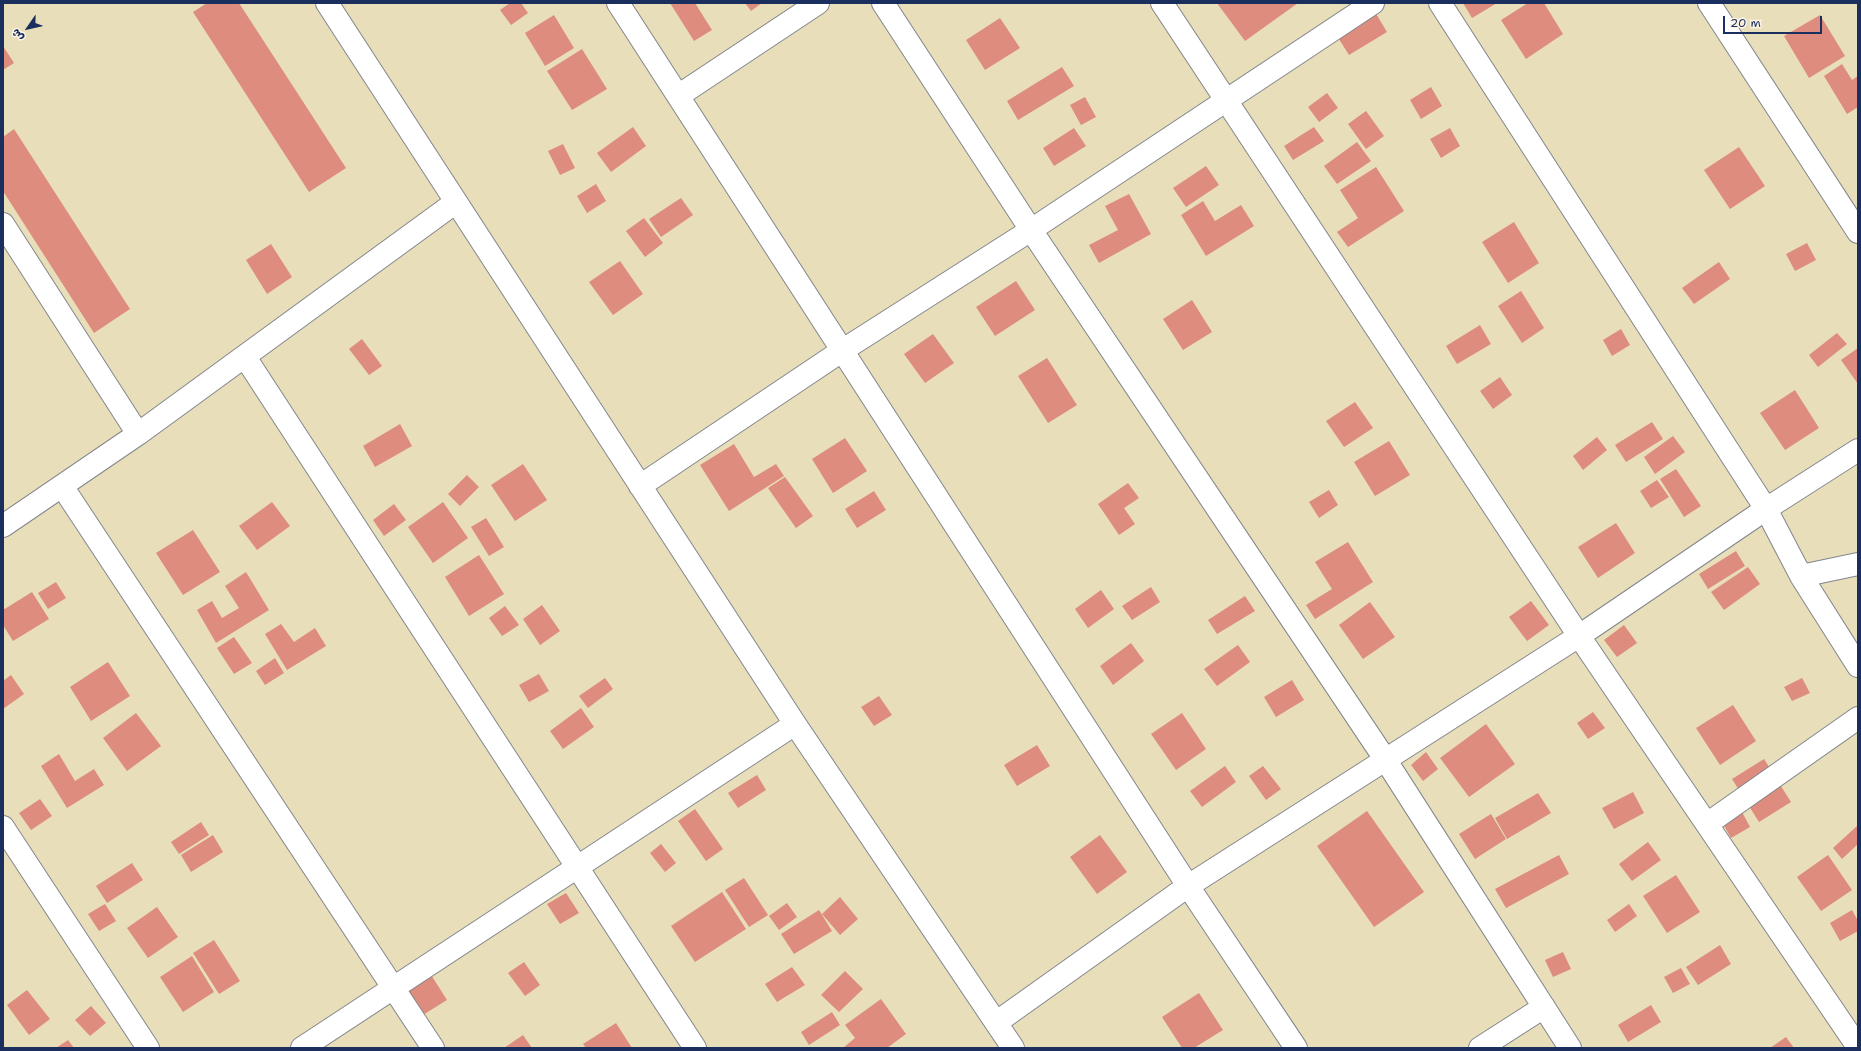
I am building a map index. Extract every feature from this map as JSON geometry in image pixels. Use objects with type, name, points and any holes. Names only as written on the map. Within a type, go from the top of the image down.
[{"type":"street","points":[[328,3],[795,724],[997,1022],[1013,1048]]},
{"type":"street","points":[[618,3],[1188,886],[1296,1048]]},
{"type":"street","points":[[678,96],[818,3]]},
{"type":"street","points":[[883,3],[1031,230],[1385,759],[1570,1048]]},
{"type":"street","points":[[1162,3],[1579,636],[1858,1047]]},
{"type":"street","points":[[640,486],[843,350],[1031,230],[1373,3]]},
{"type":"street","points":[[1440,3],[1766,509],[1801,576],[1858,666]]},
{"type":"street","points":[[1709,3],[1858,232]]},
{"type":"street","points":[[3,526],[138,434],[456,202]]},
{"type":"street","points":[[3,224],[138,434]]},
{"type":"street","points":[[245,357],[695,1048]]},
{"type":"street","points":[[997,1022],[1188,886],[1579,636],[1766,509],[1858,450]]},
{"type":"street","points":[[62,486],[395,988],[433,1048]]},
{"type":"street","points":[[1801,576],[1858,564]]},
{"type":"street","points":[[1707,824],[1858,718]]},
{"type":"street","points":[[302,1048],[795,724]]},
{"type":"street","points":[[3,827],[148,1048]]},
{"type":"street","points":[[1480,1048],[1544,1007]]},
{"type":"building","points":[[207,3],[239,3],[346,168],[309,192],[193,12]]},
{"type":"building","points":[[510,3],[521,3],[528,13],[511,25],[500,10]]},
{"type":"building","points":[[670,3],[695,3],[712,30],[694,41]]},
{"type":"building","points":[[745,3],[762,3],[751,11]]},
{"type":"building","points":[[1217,3],[1298,3],[1245,41]]},
{"type":"building","points":[[1463,3],[1497,3],[1472,18]]},
{"type":"building","points":[[1528,3],[1544,3],[1563,34],[1526,59],[1501,20]]},
{"type":"building","points":[[1375,12],[1387,32],[1349,55],[1337,36]]},
{"type":"building","points":[[554,15],[574,48],[545,66],[525,33]]},
{"type":"building","points":[[1820,15],[1845,56],[1809,78],[1784,36]]},
{"type":"building","points":[[1000,18],[1020,48],[985,70],[966,40]]},
{"type":"building","points":[[3,46],[14,63],[3,70]]},
{"type":"building","points":[[582,49],[607,89],[572,110],[547,71]]},
{"type":"building","points":[[1842,64],[1852,80],[1858,76],[1858,107],[1847,114],[1824,76]]},
{"type":"building","points":[[1062,67],[1074,86],[1018,120],[1007,101]]},
{"type":"building","points":[[1431,87],[1442,106],[1421,119],[1410,100]]},
{"type":"building","points":[[1327,93],[1338,108],[1319,122],[1308,107]]},
{"type":"building","points":[[1085,97],[1096,117],[1081,125],[1070,105]]},
{"type":"building","points":[[1366,111],[1384,136],[1366,149],[1348,124]]},
{"type":"building","points":[[633,127],[646,146],[611,172],[597,153]]},
{"type":"building","points":[[1314,127],[1324,141],[1293,160],[1284,146]]},
{"type":"building","points":[[1074,128],[1086,146],[1054,166],[1043,148]]},
{"type":"building","points":[[1450,128],[1460,146],[1441,158],[1430,139]]},
{"type":"building","points":[[14,129],[130,309],[94,333],[3,191],[3,137]]},
{"type":"building","points":[[1357,142],[1371,161],[1337,184],[1324,166]]},
{"type":"building","points":[[563,144],[575,168],[560,175],[548,151]]},
{"type":"building","points":[[1739,147],[1765,186],[1730,209],[1704,170]]},
{"type":"building","points":[[1206,166],[1219,185],[1186,207],[1173,188]]},
{"type":"building","points":[[1376,167],[1404,211],[1348,247],[1337,232],[1358,218],[1340,190]]},
{"type":"building","points":[[596,184],[606,201],[587,213],[577,196]]},
{"type":"building","points":[[1129,194],[1151,234],[1099,263],[1089,245],[1118,230],[1105,206]]},
{"type":"building","points":[[681,198],[693,215],[661,237],[649,219]]},
{"type":"building","points":[[1203,201],[1215,221],[1241,205],[1254,226],[1206,256],[1181,215]]},
{"type":"building","points":[[644,218],[663,243],[645,257],[626,231]]},
{"type":"building","points":[[1514,222],[1539,263],[1508,283],[1482,242]]},
{"type":"building","points":[[1807,243],[1816,260],[1795,271],[1786,254]]},
{"type":"building","points":[[271,244],[292,277],[267,294],[246,260]]},
{"type":"building","points":[[620,261],[643,294],[613,315],[589,282]]},
{"type":"building","points":[[1719,262],[1730,279],[1694,304],[1682,288]]},
{"type":"building","points":[[1016,281],[1035,310],[995,336],[976,307]]},
{"type":"building","points":[[1521,291],[1544,328],[1522,343],[1498,306]]},
{"type":"building","points":[[1192,300],[1212,332],[1183,350],[1163,319]]},
{"type":"building","points":[[1480,325],[1491,344],[1457,364],[1446,346]]},
{"type":"building","points":[[1621,329],[1630,345],[1612,356],[1603,340]]},
{"type":"building","points":[[1837,333],[1847,344],[1818,367],[1809,355]]},
{"type":"building","points":[[933,334],[954,363],[925,383],[904,354]]},
{"type":"building","points":[[362,339],[382,366],[369,375],[349,349]]},
{"type":"building","points":[[1858,348],[1858,384],[1841,360]]},
{"type":"building","points":[[1047,358],[1077,405],[1048,423],[1018,376]]},
{"type":"building","points":[[1500,377],[1512,395],[1493,409],[1480,391]]},
{"type":"building","points":[[1795,390],[1819,428],[1785,450],[1760,413]]},
{"type":"building","points":[[1355,402],[1373,428],[1344,447],[1326,421]]},
{"type":"building","points":[[1652,422],[1663,439],[1626,462],[1615,445]]},
{"type":"building","points":[[400,424],[412,446],[375,467],[363,446]]},
{"type":"building","points":[[1673,436],[1685,452],[1655,474],[1644,457]]},
{"type":"building","points":[[1597,437],[1607,450],[1583,470],[1573,456]]},
{"type":"building","points":[[845,438],[867,471],[833,493],[812,459]]},
{"type":"building","points":[[1389,441],[1410,475],[1375,496],[1354,462]]},
{"type":"building","points":[[734,444],[754,477],[776,464],[784,476],[729,511],[700,465]]},
{"type":"building","points":[[523,464],[547,500],[515,521],[491,485]]},
{"type":"building","points":[[1676,469],[1701,506],[1684,517],[1660,479]]},
{"type":"building","points":[[467,475],[479,487],[460,506],[448,494]]},
{"type":"building","points":[[785,477],[813,516],[796,528],[768,488]]},
{"type":"building","points":[[1657,480],[1669,497],[1651,508],[1640,491]]},
{"type":"building","points":[[1128,483],[1139,498],[1124,508],[1135,524],[1119,535],[1098,504]]},
{"type":"building","points":[[1329,490],[1338,505],[1319,518],[1309,502]]},
{"type":"building","points":[[874,491],[886,510],[857,528],[845,509]]},
{"type":"building","points":[[272,502],[290,526],[257,550],[239,526]]},
{"type":"building","points":[[443,502],[468,538],[433,563],[408,527]]},
{"type":"building","points":[[394,504],[406,520],[384,536],[373,520]]},
{"type":"building","points":[[486,518],[504,547],[489,556],[471,527]]},
{"type":"building","points":[[1616,523],[1635,553],[1598,578],[1578,547]]},
{"type":"building","points":[[193,530],[220,572],[183,595],[156,553]]},
{"type":"building","points":[[1348,542],[1373,582],[1315,619],[1306,605],[1332,589],[1315,562]]},
{"type":"building","points":[[1736,551],[1745,566],[1708,589],[1699,574]]},
{"type":"building","points":[[479,555],[504,594],[469,616],[445,577]]},
{"type":"building","points":[[1748,567],[1760,584],[1724,610],[1711,592]]},
{"type":"building","points":[[246,572],[269,610],[216,643],[197,610],[212,601],[222,618],[239,608],[225,586]]},
{"type":"building","points":[[56,582],[66,598],[48,609],[38,593]]},
{"type":"building","points":[[1151,587],[1160,602],[1132,620],[1122,606]]},
{"type":"building","points":[[1101,590],[1114,609],[1088,628],[1075,609]]},
{"type":"building","points":[[32,592],[49,619],[13,641],[3,625],[3,610]]},
{"type":"building","points":[[1245,596],[1255,611],[1217,634],[1208,620]]},
{"type":"building","points":[[1531,601],[1549,625],[1527,641],[1509,617]]},
{"type":"building","points":[[1370,602],[1395,637],[1363,659],[1339,625]]},
{"type":"building","points":[[542,605],[560,631],[540,645],[523,619]]},
{"type":"building","points":[[505,606],[519,625],[502,636],[489,618]]},
{"type":"building","points":[[281,624],[294,642],[315,628],[326,646],[287,670],[265,634]]},
{"type":"building","points":[[1624,625],[1637,643],[1617,657],[1604,640]]},
{"type":"building","points":[[234,637],[252,663],[234,674],[217,648]]},
{"type":"building","points":[[1131,643],[1144,661],[1113,685],[1100,666]]},
{"type":"building","points":[[1238,645],[1250,662],[1217,686],[1204,669]]},
{"type":"building","points":[[275,658],[284,673],[265,685],[256,671]]},
{"type":"building","points":[[108,662],[130,696],[91,721],[70,687]]},
{"type":"building","points":[[539,674],[549,691],[529,702],[519,685]]},
{"type":"building","points":[[11,675],[24,694],[3,709],[3,681]]},
{"type":"building","points":[[605,678],[613,689],[588,708],[579,696]]},
{"type":"building","points":[[1802,678],[1810,693],[1792,701],[1784,687]]},
{"type":"building","points":[[1292,680],[1304,700],[1276,717],[1264,697]]},
{"type":"building","points":[[879,696],[892,715],[874,726],[861,707]]},
{"type":"building","points":[[1733,705],[1756,741],[1720,765],[1696,728]]},
{"type":"building","points":[[581,708],[594,727],[563,749],[550,731]]},
{"type":"building","points":[[1593,712],[1605,728],[1588,739],[1577,723]]},
{"type":"building","points":[[136,713],[161,746],[127,771],[103,738]]},
{"type":"building","points":[[1182,713],[1206,749],[1176,770],[1151,734]]},
{"type":"building","points":[[1486,724],[1515,764],[1469,797],[1440,758]]},
{"type":"building","points":[[1037,745],[1050,766],[1017,786],[1004,765]]},
{"type":"building","points":[[1426,752],[1438,769],[1423,781],[1411,765]]},
{"type":"building","points":[[59,754],[75,781],[94,769],[104,785],[67,808],[41,766]]},
{"type":"building","points":[[1764,759],[1791,802],[1759,822],[1732,779]]},
{"type":"building","points":[[1225,766],[1236,782],[1202,807],[1190,791]]},
{"type":"building","points":[[1263,766],[1281,789],[1266,800],[1249,776]]},
{"type":"building","points":[[757,775],[766,790],[738,808],[728,793]]},
{"type":"building","points":[[1633,792],[1644,813],[1614,829],[1602,808]]},
{"type":"building","points":[[1538,793],[1551,813],[1507,839],[1495,818]]},
{"type":"building","points":[[40,799],[52,816],[31,830],[19,813]]},
{"type":"building","points":[[695,809],[723,849],[706,861],[678,821]]},
{"type":"building","points":[[1367,811],[1424,892],[1374,927],[1317,846]]},
{"type":"building","points":[[1742,812],[1750,827],[1731,838],[1723,824]]},
{"type":"building","points":[[1491,814],[1506,839],[1475,859],[1459,834]]},
{"type":"building","points":[[201,822],[209,835],[179,854],[171,842]]},
{"type":"building","points":[[1857,826],[1858,844],[1842,859],[1833,848]]},
{"type":"building","points":[[213,835],[223,852],[191,872],[181,855]]},
{"type":"building","points":[[1100,835],[1127,872],[1097,894],[1070,857]]},
{"type":"building","points":[[1648,842],[1661,860],[1632,881],[1619,864]]},
{"type":"building","points":[[661,844],[676,863],[665,872],[650,853]]},
{"type":"building","points":[[1559,855],[1569,874],[1506,908],[1495,889]]},
{"type":"building","points":[[1828,855],[1852,890],[1821,911],[1797,877]]},
{"type":"building","points":[[132,863],[143,880],[107,903],[96,886]]},
{"type":"building","points":[[1676,875],[1700,912],[1667,933],[1643,896]]},
{"type":"building","points":[[744,878],[768,915],[749,927],[725,890]]},
{"type":"building","points":[[722,892],[746,929],[695,962],[671,926]]},
{"type":"building","points":[[566,893],[579,913],[560,924],[547,904]]},
{"type":"building","points":[[840,897],[858,919],[840,935],[822,914]]},
{"type":"building","points":[[787,903],[797,917],[779,930],[769,916]]},
{"type":"building","points":[[105,904],[116,921],[99,931],[88,914]]},
{"type":"building","points":[[1629,904],[1637,916],[1615,932],[1607,920]]},
{"type":"building","points":[[157,907],[178,937],[148,958],[127,928]]},
{"type":"building","points":[[819,910],[832,931],[794,954],[781,934]]},
{"type":"building","points":[[1852,910],[1858,921],[1858,931],[1840,941],[1830,923]]},
{"type":"building","points":[[214,940],[240,981],[219,994],[193,953]]},
{"type":"building","points":[[1720,945],[1731,964],[1698,985],[1686,967]]},
{"type":"building","points":[[1563,952],[1571,969],[1553,977],[1545,960]]},
{"type":"building","points":[[192,956],[214,992],[183,1012],[160,977]]},
{"type":"building","points":[[524,962],[540,985],[525,996],[508,973]]},
{"type":"building","points":[[792,967],[805,985],[777,1002],[765,984]]},
{"type":"building","points":[[1681,968],[1690,984],[1673,993],[1664,977]]},
{"type":"building","points":[[428,970],[447,1000],[418,1018],[399,988]]},
{"type":"building","points":[[845,971],[863,989],[839,1012],[821,995]]},
{"type":"building","points":[[27,990],[50,1019],[29,1035],[7,1005]]},
{"type":"building","points":[[1199,993],[1223,1030],[1194,1048],[1182,1048],[1162,1017]]},
{"type":"building","points":[[881,999],[906,1034],[887,1048],[843,1048],[855,1038],[845,1025]]},
{"type":"building","points":[[1651,1005],[1661,1022],[1628,1042],[1618,1025]]},
{"type":"building","points":[[91,1006],[106,1023],[90,1036],[75,1020]]},
{"type":"building","points":[[832,1012],[840,1025],[809,1045],[801,1032]]},
{"type":"building","points":[[616,1023],[632,1048],[586,1048],[583,1044]]},
{"type":"building","points":[[523,1035],[532,1048],[504,1048]]},
{"type":"building","points":[[1786,1037],[1794,1048],[1770,1048]]},
{"type":"building","points":[[68,1040],[74,1048],[56,1048]]}]
